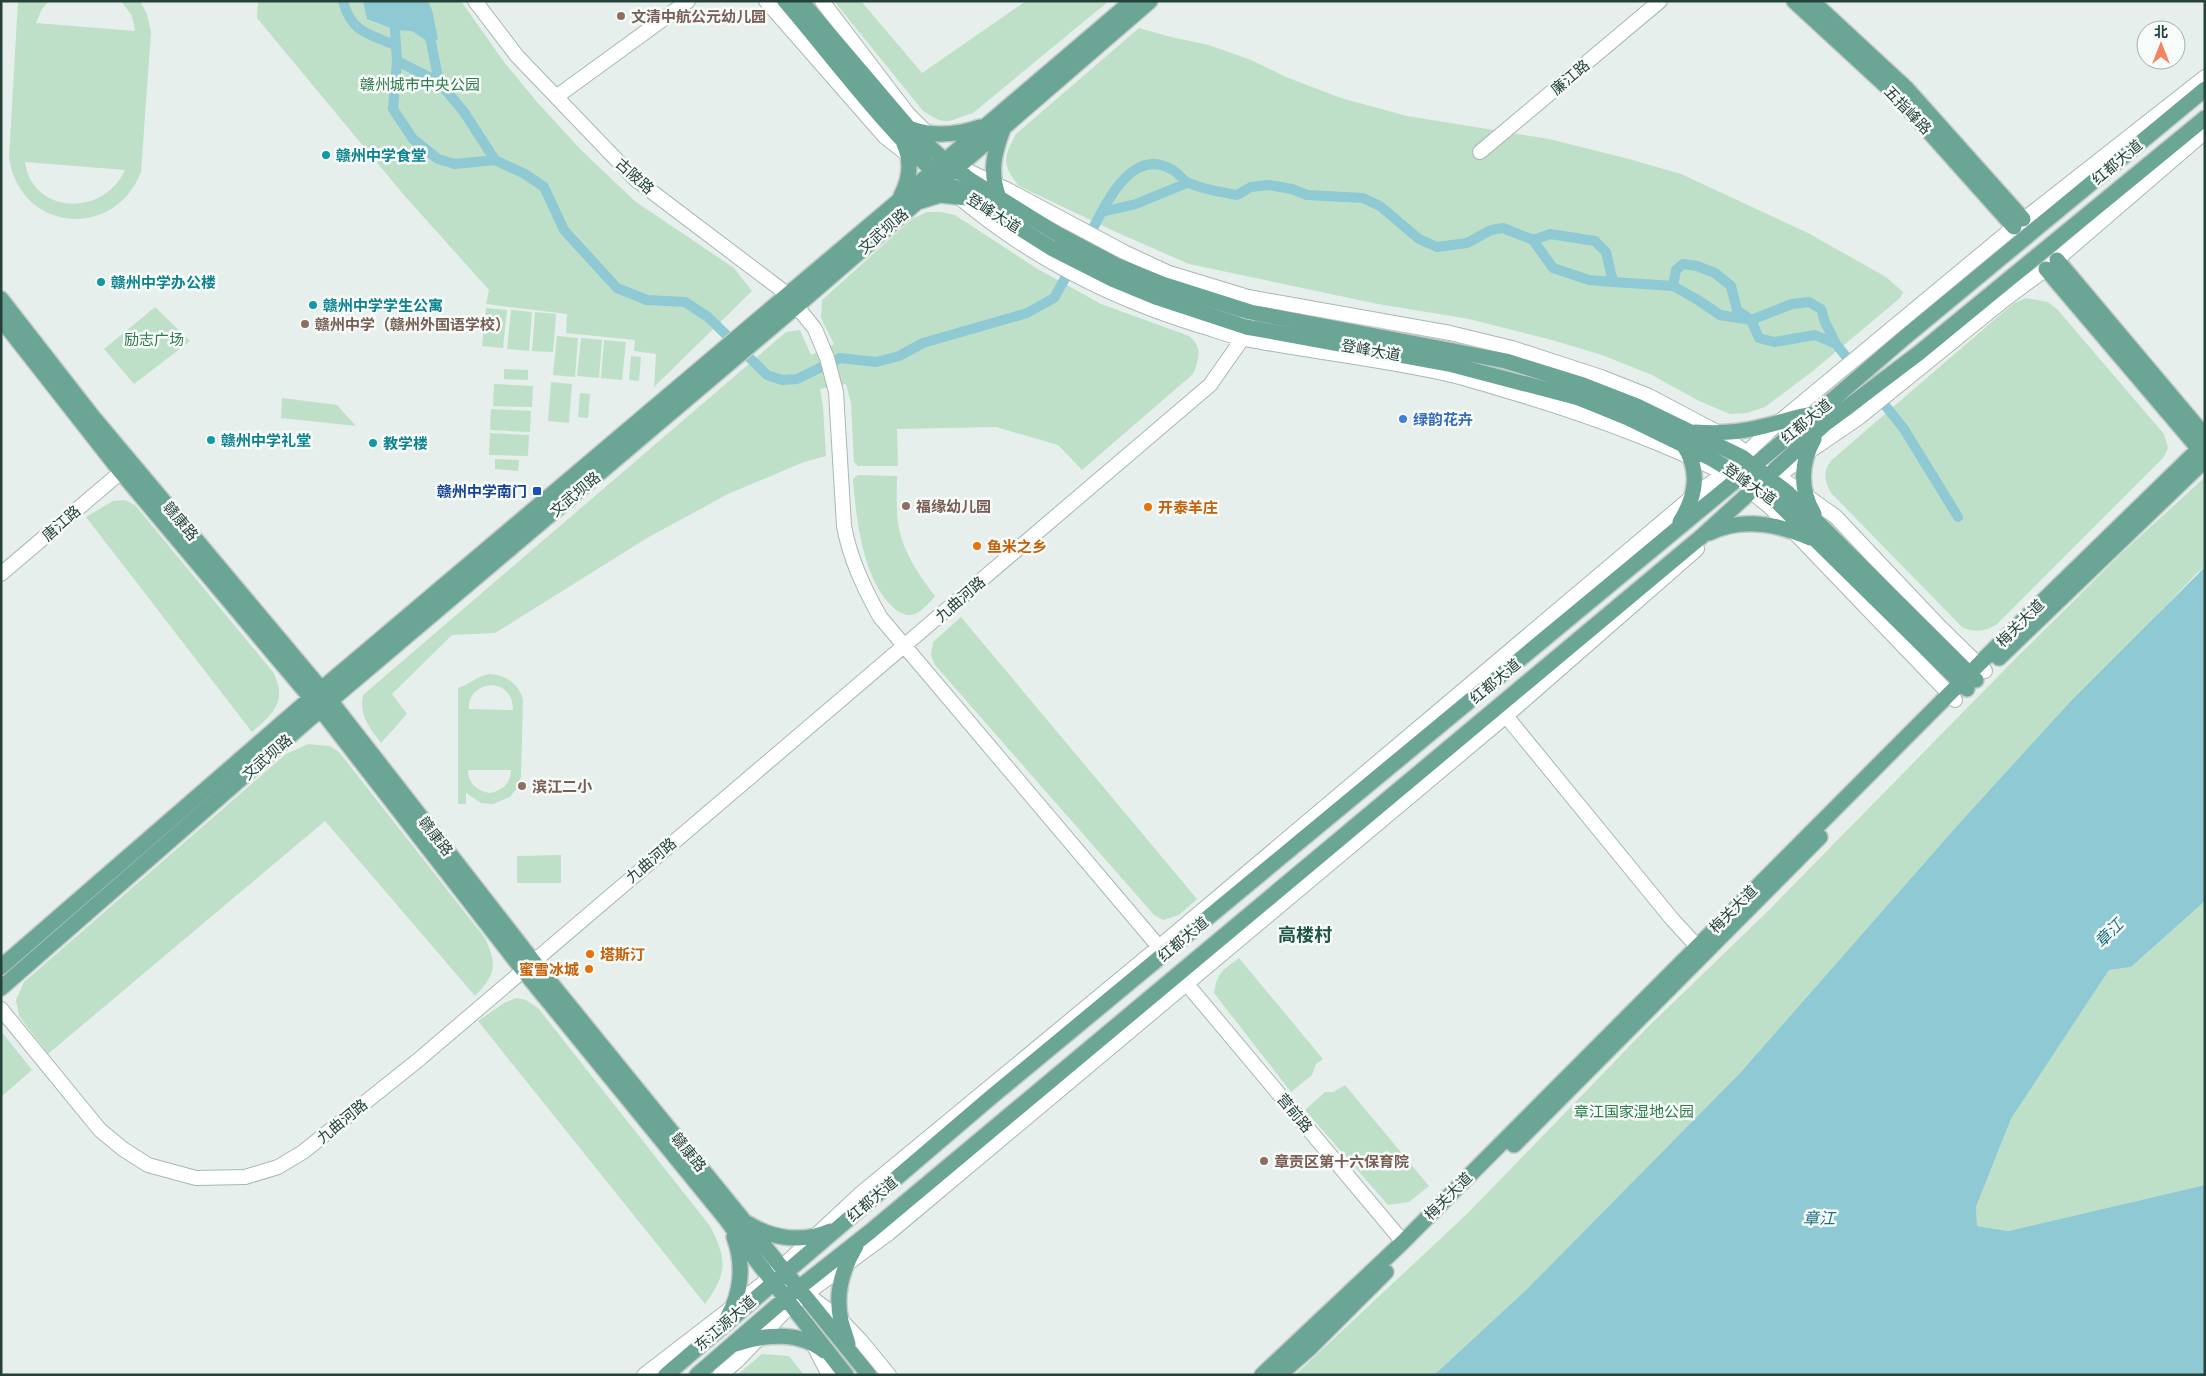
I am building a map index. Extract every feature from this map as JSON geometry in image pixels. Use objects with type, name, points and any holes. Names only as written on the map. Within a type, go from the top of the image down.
[{"type":"main road","name":"登峰大道","points":[[785,1],[903,131],[996,190],[1114,272],[1158,298],[1245,333],[1448,364],[1504,377],[1579,398],[1628,418],[1750,459],[1765,483],[1973,677]]},
{"type":"main road","name":"登峰大道","points":[[801,1],[937,176],[980,204],[1046,253],[1114,272],[1251,305],[1506,361],[1583,385],[1637,406],[1686,438],[1733,474],[1765,483]]},
{"type":"main road","name":"文武坝路","points":[[997,126],[1132,1]]},
{"type":"main road","name":"文武坝路","points":[[793,300],[896,203],[937,176],[1150,1]]},
{"type":"main road","name":"五指峰路","points":[[1794,1],[1898,97],[2019,223]]},
{"type":"main road","name":"五指峰路","points":[[1812,1],[1906,88],[2019,223]]},
{"type":"main road","name":"红都大道","points":[[802,1291],[870,1230],[1765,483],[1821,419],[1839,394],[1904,338],[2205,90]]},
{"type":"main road","name":"红都大道","points":[[777,1275],[852,1216],[990,1098],[1675,530],[1750,459],[1821,419],[1853,413],[1925,357],[2205,118]]},
{"type":"main road","points":[[896,203],[908,182],[910,166],[903,131],[928,134],[958,133],[997,126],[993,163],[996,190]]},
{"type":"main road","name":"文武坝路","points":[[1,966],[321,700],[772,316],[916,204],[937,176]]},
{"type":"main road","points":[[916,204],[932,197],[957,196],[980,204]]},
{"type":"main road","points":[[2052,265],[2203,449]]},
{"type":"main road","name":"赣康路","points":[[1,299],[93,417],[321,700],[726,1219],[777,1275],[802,1291],[869,1375]]},
{"type":"main road","name":"赣康路","points":[[1,319],[121,472],[321,700]]},
{"type":"main road","points":[[1675,530],[1693,496],[1696,481],[1686,438],[1717,432],[1748,430],[1795,417],[1821,419],[1807,453],[1803,474],[1806,495],[1823,536]]},
{"type":"main road","name":"梅关大道","points":[[1262,1375],[1403,1242],[1700,950],[2203,449]]},
{"type":"main road","points":[[1701,537],[1719,528],[1759,524],[1823,536]]},
{"type":"main road","name":"文武坝路","points":[[1,988],[321,700]]},
{"type":"main road","name":"梅关大道","points":[[1279,1375],[1310,1348],[1404,1255],[1700,950]]},
{"type":"main road","name":"赣康路","points":[[528,965],[742,1218],[777,1275],[789,1303],[844,1375]]},
{"type":"main road","points":[[742,1218],[759,1230],[778,1236],[797,1238],[814,1236],[836,1228],[852,1216]]},
{"type":"main road","points":[[717,1331],[734,1305],[740,1283],[740,1262],[736,1243],[726,1219]]},
{"type":"main road","points":[[870,1230],[847,1262],[839,1291],[840,1320],[850,1351],[874,1375]]},
{"type":"main road","name":"东江源大道","points":[[666,1375],[777,1275]]},
{"type":"main road","name":"东江源大道","points":[[697,1375],[728,1348],[789,1303],[802,1291]]},
{"type":"main road","points":[[728,1348],[758,1338],[782,1336],[814,1344],[834,1360]]},
{"type":"street","name":"古陂路","points":[[475,1],[518,56],[635,179],[793,300],[815,329],[827,358],[836,392],[844,526],[847,543],[870,600],[880,617],[904,647],[1159,948]]},
{"type":"street","points":[[556,97],[688,1]]},
{"type":"street","points":[[766,1],[885,138],[937,176],[980,215],[1046,253]]},
{"type":"street","points":[[822,1],[908,114],[928,134],[951,163]]},
{"type":"street","name":"廉江路","points":[[1480,152],[1660,1]]},
{"type":"street","points":[[1251,305],[1450,333],[1512,348],[1601,377],[1649,396],[1717,432],[1750,459],[1778,422],[1828,383],[2019,223],[2205,77]]},
{"type":"street","points":[[1925,357],[2052,265],[2205,132]]},
{"type":"street","points":[[996,190],[1059,219],[1114,272]]},
{"type":"street","name":"九曲河路","points":[[1,1009],[100,1130],[123,1149],[148,1165],[196,1178],[219,1179],[245,1177],[278,1167],[303,1152],[417,1061],[1210,385],[1245,333],[1251,305]]},
{"type":"street","points":[[1245,333],[1447,374],[1573,410],[1733,474]]},
{"type":"street","points":[[889,1375],[861,1341],[840,1320],[802,1291],[889,1233],[1506,716],[1719,528],[1765,483],[1807,453],[1853,413]]},
{"type":"street","name":"唐江路","points":[[1,574],[121,472]]},
{"type":"street","points":[[644,1375],[734,1305],[777,1275],[814,1236],[859,1195],[1159,948],[1693,496],[1733,474]]},
{"type":"street","points":[[1765,483],[1806,495],[1835,516],[1940,627],[1973,677]]},
{"type":"street","points":[[1765,483],[1791,530],[1952,697]]},
{"type":"street","points":[[1506,716],[1700,950]]},
{"type":"street","name":"营前路","points":[[1186,983],[1403,1242]]},
{"type":"street","points":[[720,1375],[738,1360],[789,1303],[814,1344],[829,1375]]},
{"type":"green space","points":[[18,1],[49,1],[42,9],[36,23],[135,31],[132,16],[121,1],[140,1],[147,14],[151,32],[141,172],[128,194],[111,209],[90,217],[69,219],[48,213],[30,201],[17,183],[9,158]],"holes":[[[25,162],[125,170],[115,186],[101,196],[86,202],[69,203],[54,200],[40,192],[30,179]]]},
{"type":"green space","name":"赣州城市中央公园","points":[[258,1],[461,1],[504,62],[537,102],[582,151],[636,202],[734,268],[752,291],[654,387],[656,354],[634,351],[635,340],[566,333],[567,314],[486,304],[489,290],[403,194],[257,18]]},
{"type":"green space","points":[[834,1],[861,1],[922,73],[1026,1],[1109,1],[973,113],[944,121],[923,111]]},
{"type":"green space","points":[[1139,28],[1209,45],[1251,60],[1286,77],[1341,98],[1407,116],[1549,139],[1681,174],[1808,233],[1886,277],[1903,292],[1900,298],[1813,371],[1765,407],[1747,413],[1730,414],[1699,401],[1652,375],[1602,355],[1552,340],[1469,319],[1378,304],[1189,264],[1019,186],[1007,167],[1007,155],[1016,134]]},
{"type":"green space","points":[[927,212],[955,215],[1036,268],[1101,304],[1189,336],[1198,349],[1197,363],[1193,374],[1082,470],[1058,445],[996,427],[897,429],[898,466],[858,466],[854,462],[851,403],[846,384],[820,389],[826,456],[804,462],[728,494],[647,538],[495,633],[452,635],[392,694],[407,714],[381,743],[366,721],[362,709],[363,695],[786,332],[800,330],[811,355],[834,344],[821,318],[822,300],[912,219]]},
{"type":"green space","points":[[2026,298],[2048,302],[2057,309],[2164,434],[2168,448],[2163,458],[1996,625],[1980,631],[1972,630],[1963,628],[1831,493],[1825,475],[1827,466],[1834,458],[2013,304]]},
{"type":"green space","name":"励志广场","points":[[155,307],[190,341],[134,384],[104,349]]},
{"type":"green space","points":[[486,308],[507,310],[503,348],[482,346]]},
{"type":"green space","points":[[511,310],[532,312],[529,351],[507,349]]},
{"type":"green space","points":[[535,312],[556,314],[553,352],[532,351]]},
{"type":"green space","points":[[557,336],[578,338],[575,377],[553,375]]},
{"type":"green space","points":[[581,338],[602,340],[599,378],[577,376]]},
{"type":"green space","points":[[604,340],[626,342],[622,380],[601,378]]},
{"type":"green space","points":[[631,356],[641,357],[639,381],[629,380]]},
{"type":"green space","points":[[504,369],[528,370],[528,380],[504,379]]},
{"type":"green space","points":[[551,382],[572,384],[569,423],[548,421]]},
{"type":"green space","points":[[494,384],[533,386],[532,407],[493,406]]},
{"type":"green space","points":[[580,393],[590,394],[588,418],[578,417]]},
{"type":"green space","points":[[282,398],[337,405],[356,426],[281,418]]},
{"type":"green space","points":[[491,409],[531,411],[530,432],[490,430]]},
{"type":"green space","points":[[490,433],[529,435],[528,456],[489,455]]},
{"type":"green space","points":[[495,459],[519,460],[518,471],[495,469]]},
{"type":"green space","points":[[858,475],[897,476],[897,517],[903,543],[917,571],[935,596],[923,609],[915,614],[904,614],[894,608],[883,596],[868,566],[859,530],[854,495],[853,479]]},
{"type":"green space","name":"章江国家湿地公园","points":[[2205,477],[2205,567],[2197,573],[1956,827],[1740,1073],[1526,1290],[1434,1375],[1295,1375],[1469,1212],[1649,1026],[1768,911],[2018,656],[2123,552]]},
{"type":"green space","points":[[125,500],[135,505],[273,672],[279,691],[276,706],[272,713],[252,732],[86,517],[113,501]]},
{"type":"green space","points":[[961,617],[1197,899],[1179,915],[1163,920],[1154,915],[935,665],[931,655],[933,642]]},
{"type":"green space","points":[[490,674],[507,678],[515,685],[523,699],[521,777],[517,788],[510,797],[493,804],[481,803],[466,793],[466,804],[458,804],[458,688]],"holes":[[[492,685],[508,693],[512,700],[513,710],[469,709],[470,699],[475,692],[482,687]],[[468,770],[511,770],[511,775],[505,786],[490,793],[474,786],[468,775]]]},
{"type":"green space","points":[[308,744],[330,746],[339,752],[485,938],[493,963],[490,976],[482,989],[475,996],[325,821],[48,1054],[19,1016],[16,1000],[24,982],[286,754]]},
{"type":"green space","points":[[561,855],[561,883],[517,883],[517,856]]},
{"type":"green space","points":[[2205,901],[2205,1185],[2008,1231],[1977,1226],[1976,1207],[2011,1119],[2109,970],[2131,967]]},
{"type":"green space","points":[[1239,958],[1323,1059],[1316,1064],[1312,1075],[1291,1092],[1214,993],[1219,976]]},
{"type":"green space","points":[[516,998],[526,1000],[538,1008],[710,1226],[720,1248],[722,1266],[718,1283],[705,1304],[478,1021],[504,1003]]},
{"type":"green space","points":[[1,1031],[32,1070],[1,1097]]},
{"type":"green space","points":[[1345,1085],[1429,1186],[1409,1202],[1388,1205],[1305,1110],[1325,1092],[1333,1092]]},
{"type":"green space","points":[[762,1354],[789,1356],[804,1375],[737,1375]]},
{"type":"water","points":[[363,1],[428,1],[432,10],[438,39],[430,43],[412,31],[396,30],[367,19]]},
{"type":"water","name":"章江","points":[[2205,567],[2205,901],[2131,967],[2109,970],[2011,1119],[1976,1207],[1977,1226],[2008,1231],[2205,1185],[2205,1375],[1434,1375],[1526,1290],[1740,1073],[1956,827],[2071,701]]},
{"type":"waterway","points":[[343,1],[346,11],[356,26],[395,45]]},
{"type":"waterway","points":[[396,1],[397,61],[393,109],[413,139],[438,159],[455,164],[495,160],[525,174],[544,187],[564,230],[617,288],[647,300],[685,302],[708,317],[767,375],[782,380],[797,379],[840,358],[876,362],[899,356],[923,343],[1027,313],[1054,298],[1072,266]]},
{"type":"waterway","points":[[424,31],[430,37],[439,82]]},
{"type":"waterway","points":[[397,61],[439,82],[464,112],[495,160]]},
{"type":"waterway","points":[[1088,238],[1101,212],[1119,184],[1130,173],[1142,166],[1156,164],[1173,170],[1187,182],[1237,195],[1251,187],[1269,185],[1292,189],[1307,195],[1363,198],[1380,206],[1419,239],[1437,247],[1467,243],[1491,230],[1503,228],[1533,240],[1550,234],[1595,241],[1606,252],[1613,282],[1673,286],[1676,270],[1683,264],[1697,266],[1715,273],[1731,286],[1737,310],[1751,320],[1759,338],[1774,342],[1815,335],[1836,344],[1904,429],[1958,517]]},
{"type":"waterway","points":[[1102,212],[1136,204],[1187,183]]},
{"type":"waterway","points":[[1533,240],[1553,268],[1589,280],[1613,282]]},
{"type":"waterway","points":[[1673,286],[1720,315],[1751,320],[1792,304],[1809,302],[1821,309],[1836,344]]},
{"type":"place","name":"文清中航公元幼儿园","points":[[621,16]]},
{"type":"place","name":"赣州中学食堂","points":[[326,155]]},
{"type":"place","name":"赣州中学办公楼","points":[[101,282]]},
{"type":"place","name":"赣州中学学生公寓","points":[[313,305]]},
{"type":"place","name":"赣州中学（赣州外国语学校）","points":[[305,324]]},
{"type":"place","name":"绿韵花卉","points":[[1403,419]]},
{"type":"place","name":"赣州中学礼堂","points":[[211,440]]},
{"type":"place","name":"教学楼","points":[[373,443]]},
{"type":"place","name":"赣州中学南门","points":[[537,491]]},
{"type":"place","name":"福缘幼儿园","points":[[906,506]]},
{"type":"place","name":"开泰羊庄","points":[[1148,507]]},
{"type":"place","name":"鱼米之乡","points":[[977,546]]},
{"type":"place","name":"滨江二小","points":[[522,786]]},
{"type":"place","name":"塔斯汀","points":[[590,954]]},
{"type":"place","name":"蜜雪冰城","points":[[589,969]]},
{"type":"place","name":"章贡区第十六保育院","points":[[1264,1161]]},
{"type":"district","name":"高楼村","points":[[1305,935]]}]
